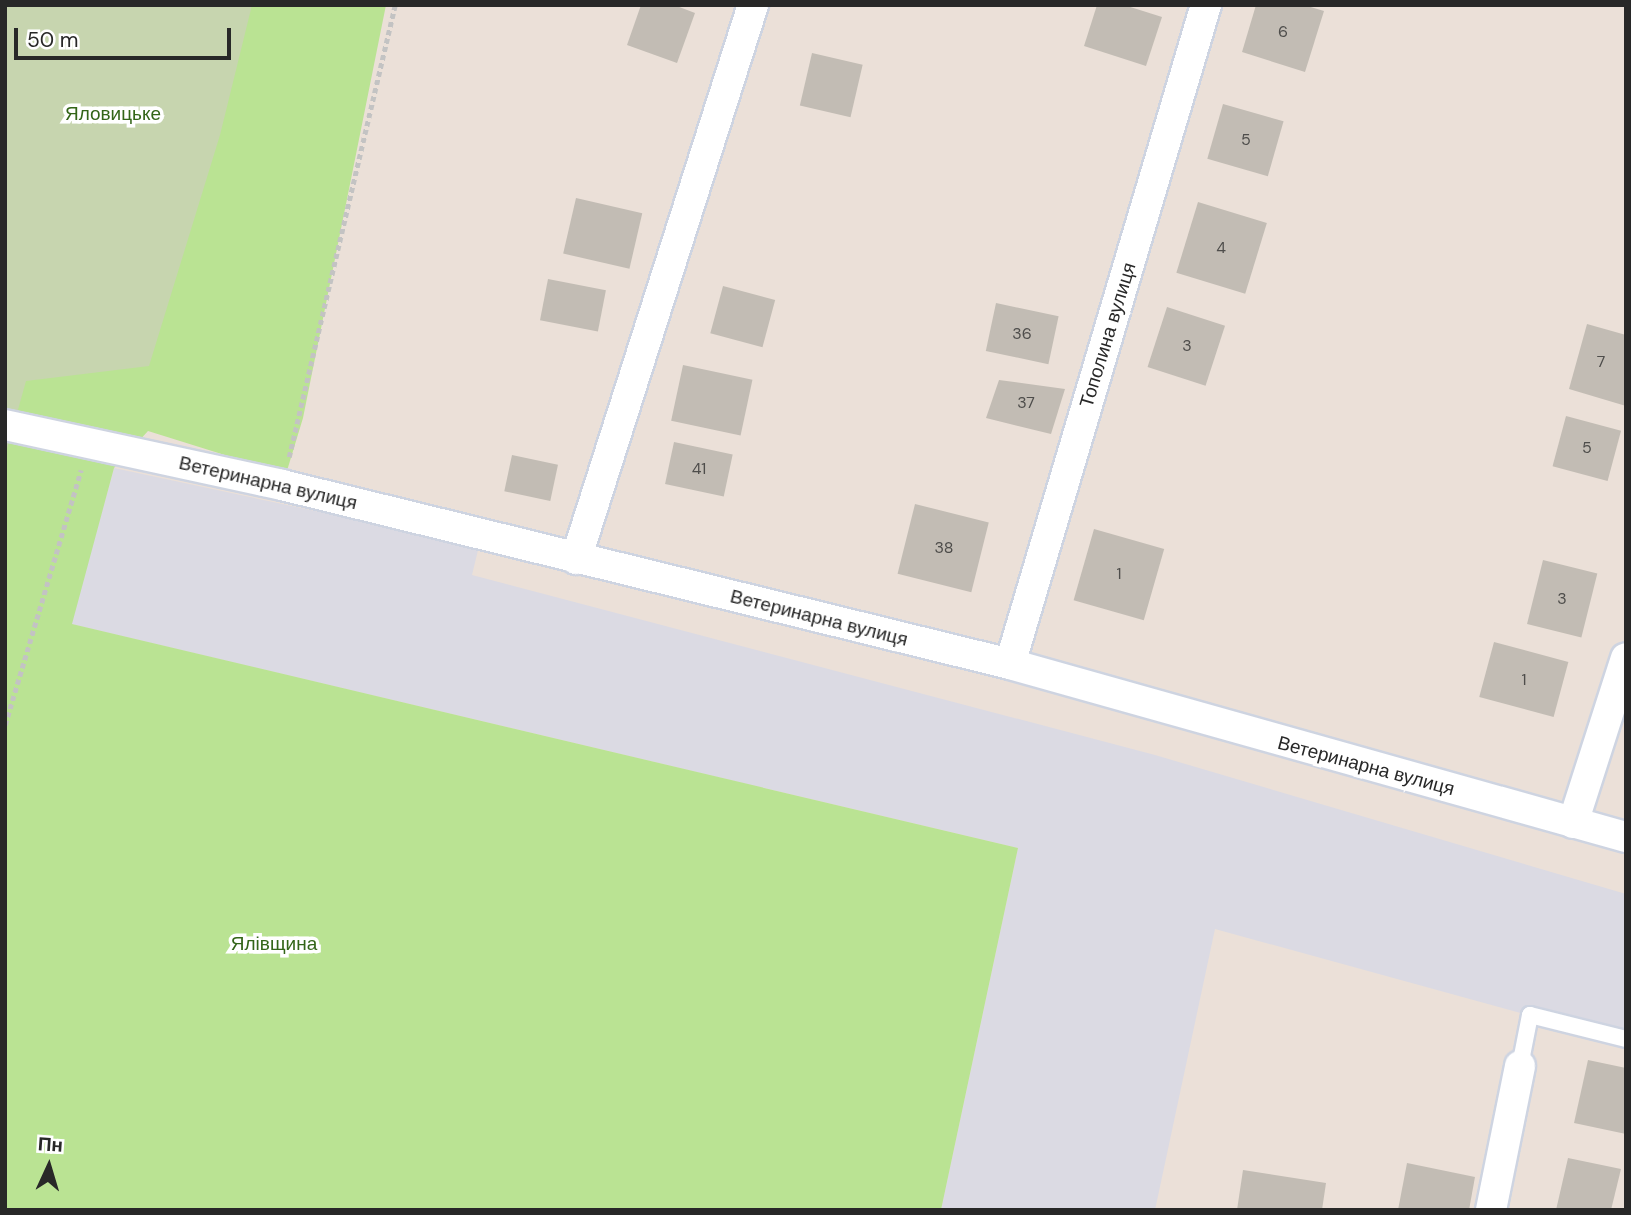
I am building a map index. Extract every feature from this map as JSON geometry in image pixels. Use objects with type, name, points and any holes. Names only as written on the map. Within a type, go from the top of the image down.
[{"type":"street","points":[[576,559],[753,5]]},
{"type":"street","name":"Тополина вулиця","points":[[1010,664],[1206,5]]},
{"type":"street","name":"Ветеринарна вулиця","points":[[5,425],[282,485],[1010,664],[1626,837]]},
{"type":"street","points":[[1573,823],[1626,658]]},
{"type":"street","points":[[1491,1210],[1520,1066]]},
{"type":"lane","points":[[1520,1066],[1530,1015],[1626,1039]]},
{"type":"path","points":[[282,485],[395,5]]},
{"type":"path","points":[[5,724],[89,442]]},
{"type":"shaded area","points":[[114,468],[479,546],[472,575],[1155,755],[1626,894],[1626,1042],[1215,929],[1155,1210],[941,1210],[1018,848],[71,624]]},
{"type":"green space","name":"Ялівщина","points":[[5,5],[386,5],[303,418],[286,474],[148,431],[114,468],[72,624],[1018,848],[941,1210],[5,1210]]},
{"type":"green space","name":"Яловицьке","points":[[5,5],[252,5],[220,135],[149,366],[26,381],[5,456]]},
{"type":"building","points":[[641,5],[674,5],[695,13],[677,63],[627,45]]},
{"type":"building","points":[[1097,5],[1124,5],[1162,17],[1146,66],[1084,46]]},
{"type":"building","points":[[1256,5],[1304,5],[1324,11],[1305,72],[1242,52]]},
{"type":"building","points":[[812,53],[863,65],[851,117],[800,106]]},
{"type":"building","points":[[1223,104],[1284,121],[1268,176],[1207,159]]},
{"type":"building","points":[[576,198],[642,213],[629,269],[563,254]]},
{"type":"building","points":[[1198,202],[1267,223],[1245,294],[1176,273]]},
{"type":"building","points":[[548,279],[606,290],[598,331],[540,320]]},
{"type":"building","points":[[723,286],[775,300],[762,347],[710,333]]},
{"type":"building","points":[[996,303],[1059,316],[1048,364],[986,351]]},
{"type":"building","points":[[1167,307],[1225,326],[1206,386],[1148,367]]},
{"type":"building","points":[[1587,324],[1626,335],[1626,406],[1569,389]]},
{"type":"building","points":[[683,365],[752,380],[741,436],[671,421]]},
{"type":"building","points":[[999,380],[1065,389],[1051,434],[986,418]]},
{"type":"building","points":[[1566,416],[1621,431],[1608,481],[1553,466]]},
{"type":"building","points":[[674,442],[733,454],[724,497],[665,484]]},
{"type":"building","points":[[512,455],[558,465],[550,501],[504,491]]},
{"type":"building","points":[[915,504],[989,522],[971,592],[898,574]]},
{"type":"building","points":[[1094,529],[1164,549],[1144,620],[1074,600]]},
{"type":"building","points":[[1543,560],[1597,574],[1581,638],[1527,624]]},
{"type":"building","points":[[1494,642],[1568,662],[1554,717],[1479,697]]},
{"type":"building","points":[[1588,1060],[1626,1068],[1626,1134],[1574,1123]]},
{"type":"building","points":[[1568,1158],[1621,1169],[1611,1210],[1556,1210]]},
{"type":"building","points":[[1407,1163],[1475,1177],[1469,1210],[1398,1210]]},
{"type":"building","points":[[1243,1170],[1326,1183],[1322,1210],[1237,1210]]}]
